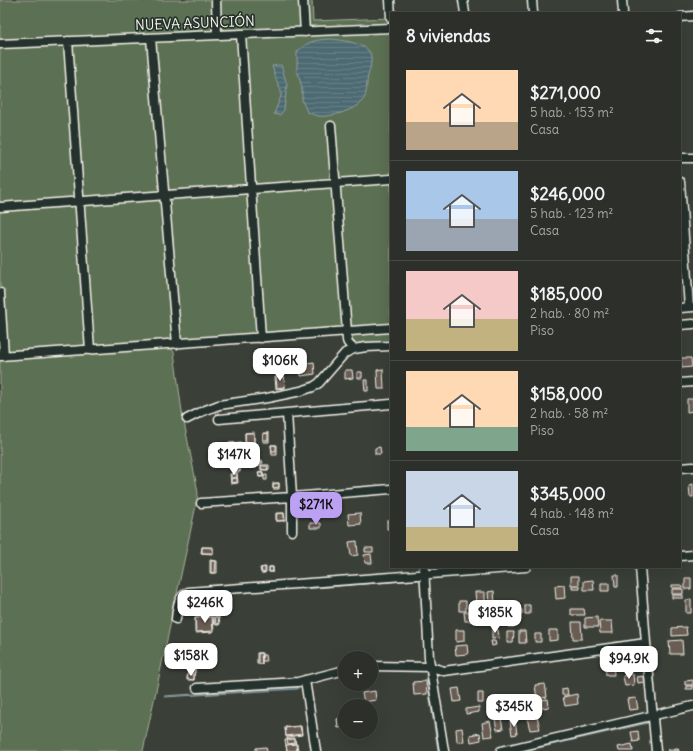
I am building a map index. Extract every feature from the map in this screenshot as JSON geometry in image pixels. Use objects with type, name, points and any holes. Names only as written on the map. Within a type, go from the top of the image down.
[{"type":"street","points":[[216,0],[217,35]]},
{"type":"street","points":[[303,0],[305,32]]},
{"type":"street","points":[[390,0],[391,12]]},
{"type":"street","points":[[464,0],[465,12]]},
{"type":"street","points":[[532,0],[533,12]]},
{"type":"street","points":[[622,0],[623,12]]},
{"type":"street","points":[[681,17],[693,16]]},
{"type":"street","name":"NUEVA ASUNCIÓN","points":[[0,44],[390,28]]},
{"type":"street","points":[[241,34],[261,338]]},
{"type":"street","points":[[151,38],[176,344]]},
{"type":"street","points":[[68,41],[90,350]]},
{"type":"street","points":[[331,126],[346,339],[347,344],[354,350]]},
{"type":"street","points":[[681,158],[693,158]]},
{"type":"street","points":[[0,207],[390,179]]},
{"type":"street","points":[[681,193],[691,307],[681,308]]},
{"type":"street","points":[[0,293],[2,356],[390,328]]},
{"type":"street","points":[[681,325],[693,324]]},
{"type":"street","points":[[187,419],[219,405],[266,398],[313,387],[345,353],[366,347],[390,346]]},
{"type":"street","points":[[681,383],[693,382]]},
{"type":"street","points":[[219,419],[390,404]]},
{"type":"street","points":[[287,413],[292,497],[292,531]]},
{"type":"street","points":[[681,468],[693,467]]},
{"type":"street","points":[[201,503],[390,489]]},
{"type":"street","points":[[681,556],[693,555]]},
{"type":"street","points":[[176,619],[178,606],[185,593],[188,592],[424,571],[500,568]]},
{"type":"street","points":[[640,568],[656,751]]},
{"type":"street","points":[[424,571],[429,658],[444,751]]},
{"type":"street","points":[[378,666],[431,667],[444,671],[646,643]]},
{"type":"street","points":[[197,688],[298,682],[338,672]]},
{"type":"street","points":[[305,680],[316,751]]},
{"type":"street","points":[[501,751],[693,706]]},
{"type":"green space","points":[[0,0],[312,0],[313,21],[390,18],[390,343],[353,346],[352,335],[0,357]]},
{"type":"green space","points":[[168,348],[172,349],[174,352],[182,412],[198,493],[143,751],[0,751],[0,358]]},
{"type":"water","points":[[330,39],[360,45],[370,53],[371,59],[367,79],[366,95],[360,104],[349,110],[329,116],[318,116],[307,112],[302,100],[302,88],[297,70],[297,52],[305,45],[312,42]]},
{"type":"water","points":[[281,65],[287,85],[284,110],[280,115],[274,114],[281,96],[281,90],[272,66]]},
{"type":"water","points":[[418,579],[418,580],[302,589]]},
{"type":"water","points":[[427,674],[439,751],[438,751]]},
{"type":"water","points":[[298,687],[298,689],[164,697],[164,696]]},
{"type":"water","points":[[647,722],[648,723],[521,751]]},
{"type":"building","points":[[681,358],[691,358],[692,367],[682,368]]},
{"type":"building","points":[[314,362],[315,374],[301,376],[300,364]]},
{"type":"building","points":[[383,369],[384,389],[378,389],[377,370]]},
{"type":"building","points":[[345,370],[352,370],[353,378],[345,379]]},
{"type":"building","points":[[357,372],[362,372],[362,378],[357,378]]},
{"type":"building","points":[[284,376],[285,387],[277,388],[276,377]]},
{"type":"building","points":[[284,376],[285,388],[276,389],[275,377]]},
{"type":"building","points":[[364,380],[368,380],[368,391],[365,391]]},
{"type":"building","points":[[687,399],[693,399],[693,411],[687,412]]},
{"type":"building","points":[[254,432],[254,446],[246,446],[245,433]]},
{"type":"building","points":[[245,433],[254,433],[254,443],[245,443]]},
{"type":"building","points":[[263,433],[269,433],[269,442],[263,442]]},
{"type":"building","points":[[268,433],[268,440],[263,440],[263,434]]},
{"type":"building","points":[[241,442],[242,452],[228,452],[228,443]]},
{"type":"building","points":[[246,443],[254,444],[253,446],[246,446]]},
{"type":"building","points":[[228,444],[242,444],[242,453],[228,453]]},
{"type":"building","points":[[271,445],[277,445],[277,455],[272,455]]},
{"type":"building","points":[[271,445],[276,445],[276,451],[272,451]]},
{"type":"building","points":[[380,447],[381,454],[375,454],[375,448]]},
{"type":"building","points":[[245,458],[254,458],[254,465],[245,465]]},
{"type":"building","points":[[245,459],[254,459],[254,463],[245,464]]},
{"type":"building","points":[[262,460],[263,463],[257,463],[257,461]]},
{"type":"building","points":[[257,461],[261,461],[261,465],[257,465]]},
{"type":"building","points":[[261,465],[269,465],[269,470],[261,469]]},
{"type":"building","points":[[261,466],[267,466],[268,470],[261,470]]},
{"type":"building","points":[[235,468],[240,468],[240,471],[235,472]]},
{"type":"building","points":[[235,468],[240,468],[240,472],[235,472]]},
{"type":"building","points":[[262,471],[263,476],[259,477],[258,472]]},
{"type":"building","points":[[258,472],[263,472],[264,477],[259,477]]},
{"type":"building","points":[[237,473],[238,483],[231,484],[230,474]]},
{"type":"building","points":[[231,474],[237,474],[237,477],[231,478]]},
{"type":"building","points":[[264,475],[267,475],[267,480],[264,480]]},
{"type":"building","points":[[237,478],[237,482],[231,483],[231,479]]},
{"type":"building","points":[[273,483],[279,483],[279,489],[273,489]]},
{"type":"building","points":[[279,483],[279,487],[273,488],[273,484]]},
{"type":"building","points":[[693,484],[693,497],[690,497],[689,485]]},
{"type":"building","points":[[276,513],[284,513],[284,521],[276,521]]},
{"type":"building","points":[[284,513],[285,520],[277,521],[276,514]]},
{"type":"building","points":[[360,513],[361,524],[349,525],[348,514]]},
{"type":"building","points":[[387,521],[390,521],[390,529],[387,529]]},
{"type":"building","points":[[310,523],[321,523],[321,528],[310,528]]},
{"type":"building","points":[[357,541],[358,555],[351,556],[349,542]]},
{"type":"building","points":[[202,547],[213,547],[213,554],[201,553]]},
{"type":"building","points":[[202,547],[213,548],[213,553],[202,553]]},
{"type":"building","points":[[365,548],[373,548],[373,552],[365,552]]},
{"type":"building","points":[[371,554],[372,563],[365,563],[364,555]]},
{"type":"building","points":[[210,560],[216,561],[215,573],[210,573]]},
{"type":"building","points":[[211,561],[217,561],[217,573],[211,573]]},
{"type":"building","points":[[265,567],[265,573],[261,573],[260,568]]},
{"type":"building","points":[[266,567],[266,572],[262,573],[261,568]]},
{"type":"building","points":[[269,567],[273,567],[273,572],[269,572]]},
{"type":"building","points":[[269,567],[273,567],[273,572],[269,572]]},
{"type":"building","points":[[614,575],[618,575],[618,587],[615,587]]},
{"type":"building","points":[[571,576],[579,576],[579,585],[571,585]]},
{"type":"building","points":[[685,578],[691,578],[691,589],[685,589]]},
{"type":"building","points":[[593,580],[594,590],[584,590],[584,581]]},
{"type":"building","points":[[601,583],[609,583],[609,591],[601,591]]},
{"type":"building","points":[[564,585],[565,598],[556,599],[555,586]]},
{"type":"building","points":[[672,585],[682,585],[682,588],[672,588]]},
{"type":"building","points":[[572,586],[580,586],[580,589],[572,589]]},
{"type":"building","points":[[672,589],[683,589],[683,594],[672,594]]},
{"type":"building","points":[[494,591],[495,604],[489,605],[488,592]]},
{"type":"building","points":[[475,592],[485,592],[485,602],[476,603]]},
{"type":"building","points":[[672,595],[683,595],[683,598],[672,598]]},
{"type":"building","points":[[691,599],[691,613],[686,613],[686,600]]},
{"type":"building","points":[[459,601],[466,601],[466,611],[459,611]]},
{"type":"building","points":[[525,605],[530,605],[530,614],[525,614]]},
{"type":"building","points":[[571,609],[584,609],[585,615],[571,615]]},
{"type":"building","points":[[517,610],[522,610],[522,615],[517,615]]},
{"type":"building","points":[[464,612],[473,612],[473,621],[465,621]]},
{"type":"building","points":[[213,616],[214,631],[196,632],[195,618]]},
{"type":"building","points":[[215,616],[218,616],[219,625],[216,625]]},
{"type":"building","points":[[212,617],[213,632],[195,633],[195,618]]},
{"type":"building","points":[[214,617],[219,617],[220,624],[214,624]]},
{"type":"building","points":[[508,617],[514,617],[514,627],[508,627]]},
{"type":"building","points":[[597,617],[598,627],[585,627],[585,618]]},
{"type":"building","points":[[599,621],[612,621],[613,633],[600,633]]},
{"type":"building","points":[[572,622],[581,622],[582,639],[573,639]]},
{"type":"building","points":[[686,627],[687,635],[672,636],[672,628]]},
{"type":"building","points":[[456,630],[464,630],[464,641],[456,642]]},
{"type":"building","points":[[492,630],[498,630],[499,638],[492,639]]},
{"type":"building","points":[[549,630],[558,630],[558,640],[549,641]]},
{"type":"building","points":[[519,631],[525,631],[526,643],[519,643]]},
{"type":"building","points":[[507,632],[514,632],[513,643],[507,643]]},
{"type":"building","points":[[535,634],[541,634],[541,642],[535,642]]},
{"type":"building","points":[[682,640],[683,654],[670,654],[669,641]]},
{"type":"building","points":[[491,641],[495,641],[496,645],[492,646]]},
{"type":"building","points":[[467,645],[468,654],[456,655],[455,646]]},
{"type":"building","points":[[257,653],[262,653],[262,664],[257,664]]},
{"type":"building","points":[[258,653],[261,653],[262,664],[258,664]]},
{"type":"building","points":[[189,654],[194,655],[193,665],[188,664]]},
{"type":"building","points":[[638,654],[638,657],[632,658],[632,655]]},
{"type":"building","points":[[189,655],[194,655],[193,665],[188,664]]},
{"type":"building","points":[[262,655],[265,655],[266,661],[262,661]]},
{"type":"building","points":[[631,658],[632,669],[625,670],[624,659]]},
{"type":"building","points":[[605,663],[613,663],[614,675],[606,675]]},
{"type":"building","points":[[188,666],[195,667],[195,673],[188,673]]},
{"type":"building","points":[[188,667],[195,668],[194,680],[187,680]]},
{"type":"building","points":[[188,674],[194,675],[194,680],[187,679]]},
{"type":"building","points":[[633,674],[634,685],[625,686],[623,676]]},
{"type":"building","points":[[644,676],[645,682],[638,683],[637,677]]},
{"type":"building","points":[[693,680],[693,685],[685,685],[685,681]]},
{"type":"building","points":[[426,681],[427,694],[414,695],[413,682]]},
{"type":"building","points":[[545,684],[547,697],[537,699],[535,685]]},
{"type":"building","points":[[686,686],[693,686],[693,689],[686,689]]},
{"type":"building","points":[[459,688],[461,701],[454,702],[452,689]]},
{"type":"building","points":[[567,688],[568,695],[562,695],[562,689]]},
{"type":"building","points":[[375,691],[376,699],[363,699],[362,693]]},
{"type":"building","points":[[478,693],[483,693],[483,703],[478,703]]},
{"type":"building","points":[[577,694],[578,704],[565,706],[563,697]]},
{"type":"building","points":[[636,698],[638,709],[629,710],[627,699]]},
{"type":"building","points":[[548,699],[549,707],[536,709],[535,701]]},
{"type":"building","points":[[479,707],[479,712],[466,714],[466,709]]},
{"type":"building","points":[[537,716],[540,729],[530,730],[527,718]]},
{"type":"building","points":[[501,718],[503,729],[497,730],[495,719]]},
{"type":"building","points":[[515,720],[517,734],[512,735],[510,721]]},
{"type":"building","points":[[490,721],[493,736],[484,737],[482,723]]},
{"type":"building","points":[[300,726],[302,735],[286,737],[285,728]]},
{"type":"building","points":[[301,726],[302,734],[286,736],[285,727]]},
{"type":"building","points":[[462,728],[464,741],[457,742],[456,729]]},
{"type":"building","points":[[638,731],[639,741],[633,742],[631,732]]},
{"type":"building","points":[[480,733],[481,740],[471,742],[470,735]]},
{"type":"building","points":[[287,738],[295,738],[295,743],[288,744]]},
{"type":"building","points":[[295,739],[297,751],[287,751],[285,740]]},
{"type":"building","points":[[297,744],[298,751],[287,751],[286,745]]},
{"type":"building","points":[[632,744],[633,751],[619,751],[618,747]]},
{"type":"building","points":[[266,747],[267,751],[256,751],[256,748]]},
{"type":"building","points":[[678,748],[679,751],[668,751],[668,749]]}]
